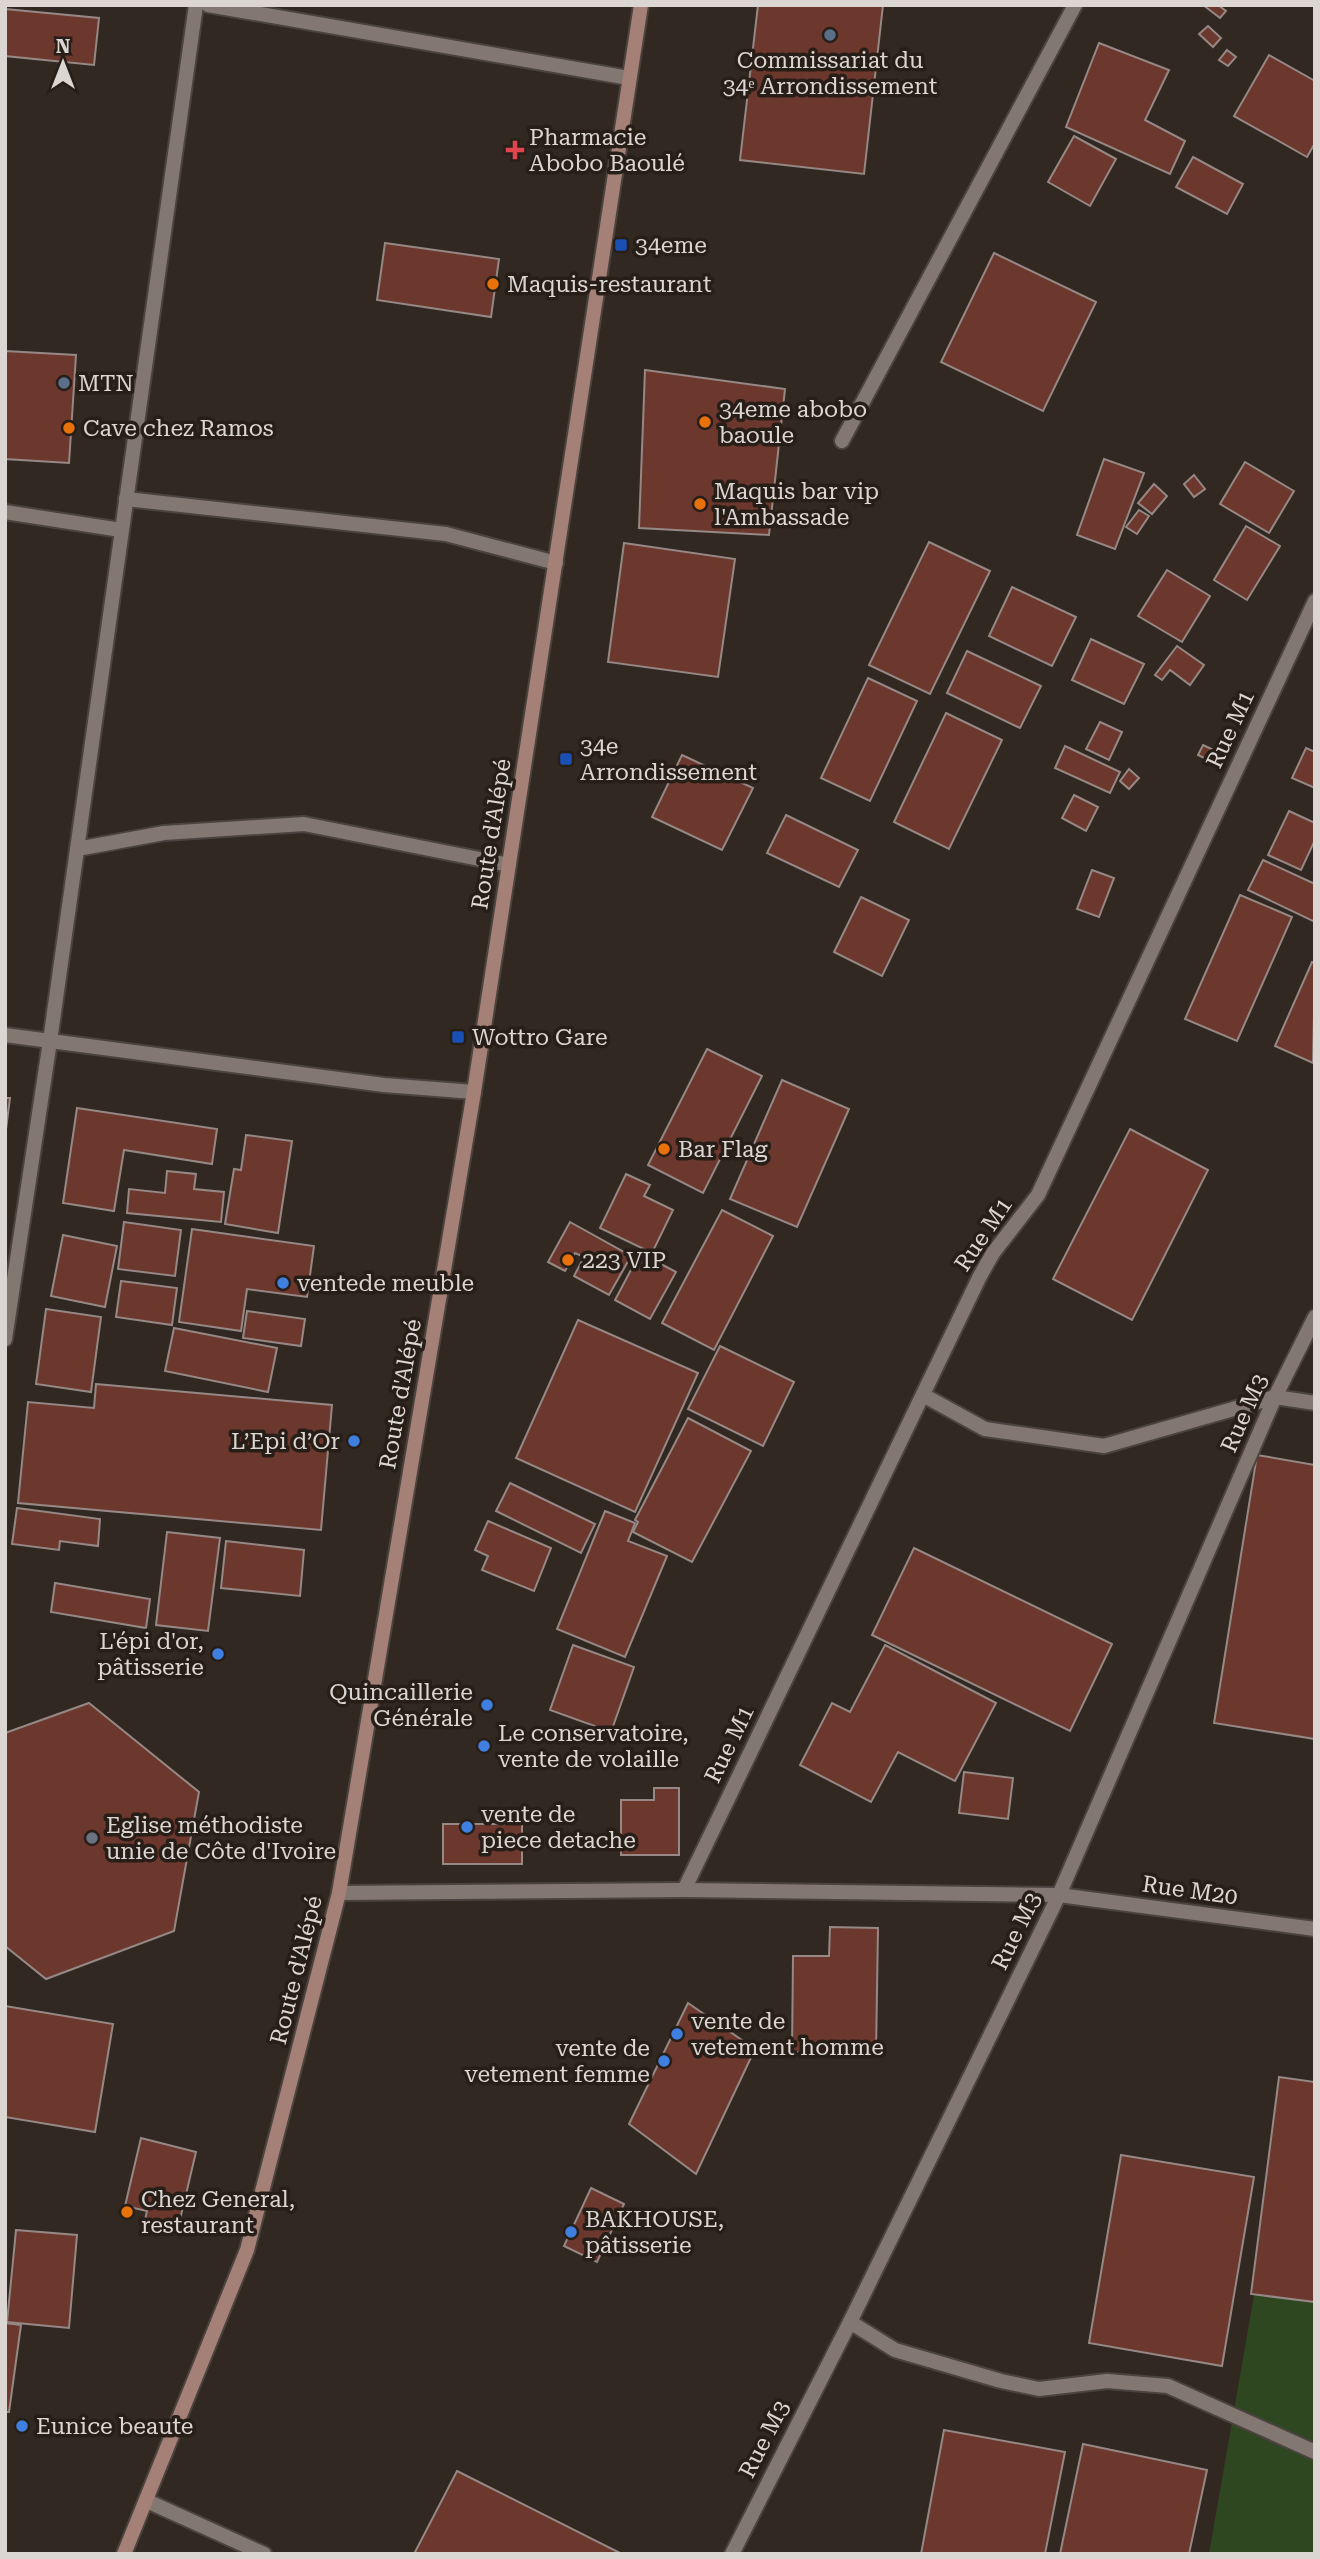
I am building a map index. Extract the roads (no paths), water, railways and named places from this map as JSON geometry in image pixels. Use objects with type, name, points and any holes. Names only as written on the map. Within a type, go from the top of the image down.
[{"type":"main road","name":"Route d'Alépé","points":[[124,2554],[247,2250],[339,1893],[474,1092],[641,5]]},
{"type":"street","points":[[5,1339],[50,1041],[196,5]]},
{"type":"street","points":[[208,5],[629,78]]},
{"type":"street","points":[[842,440],[1075,5]]},
{"type":"street","points":[[126,499],[446,534],[556,563]]},
{"type":"street","points":[[5,512],[121,530]]},
{"type":"street","name":"Rue M1","points":[[684,1890],[980,1276],[993,1254],[1038,1195],[1315,601]]},
{"type":"street","points":[[77,849],[164,832],[304,824],[509,865]]},
{"type":"street","points":[[5,1035],[384,1085],[474,1092]]},
{"type":"street","name":"Rue M3","points":[[732,2554],[850,2322],[1059,1895],[1275,1397],[1315,1317]]},
{"type":"street","points":[[923,1395],[985,1429],[1104,1447],[1275,1397],[1315,1402]]},
{"type":"street","name":"Rue M20","points":[[339,1893],[684,1890],[1059,1895],[1315,1929]]},
{"type":"street","points":[[850,2322],[895,2350],[1014,2384],[1040,2389],[1107,2381],[1168,2386],[1315,2452]]},
{"type":"street","points":[[147,2501],[264,2554]]},
{"type":"place","name":"Commissariat du 34ᵉ Arrondissement","points":[[830,35]]},
{"type":"place","name":"Pharmacie Abobo Baoulé","points":[[515,150]]},
{"type":"place","name":"34eme","points":[[621,245]]},
{"type":"place","name":"Maquis-restaurant","points":[[493,284]]},
{"type":"place","name":"MTN","points":[[64,383]]},
{"type":"place","name":"34eme abobo baoule","points":[[705,422]]},
{"type":"place","name":"Cave chez Ramos","points":[[69,428]]},
{"type":"place","name":"Maquis bar vip l'Ambassade","points":[[700,504]]},
{"type":"place","name":"34e Arrondissement","points":[[566,759]]},
{"type":"place","name":"Wottro Gare","points":[[458,1037]]},
{"type":"place","name":"Bar Flag","points":[[664,1149]]},
{"type":"place","name":"223 VIP","points":[[568,1260]]},
{"type":"place","name":"ventede meuble","points":[[283,1283]]},
{"type":"place","name":"L’Epi d’Or","points":[[354,1441]]},
{"type":"place","name":"L'épi d'or, pâtisserie","points":[[218,1654]]},
{"type":"place","name":"Quincaillerie Générale","points":[[487,1705]]},
{"type":"place","name":"Le conservatoire, vente de volaille","points":[[484,1746]]},
{"type":"place","name":"vente de piece detache","points":[[467,1827]]},
{"type":"place","name":"Eglise méthodiste unie de Côte d'Ivoire","points":[[92,1838]]},
{"type":"place","name":"vente de vetement homme","points":[[677,2034]]},
{"type":"place","name":"vente de vetement femme","points":[[664,2061]]},
{"type":"place","name":"Chez General, restaurant","points":[[127,2212]]},
{"type":"place","name":"BAKHOUSE, pâtisserie","points":[[571,2232]]},
{"type":"place","name":"Eunice beaute","points":[[22,2426]]}]
